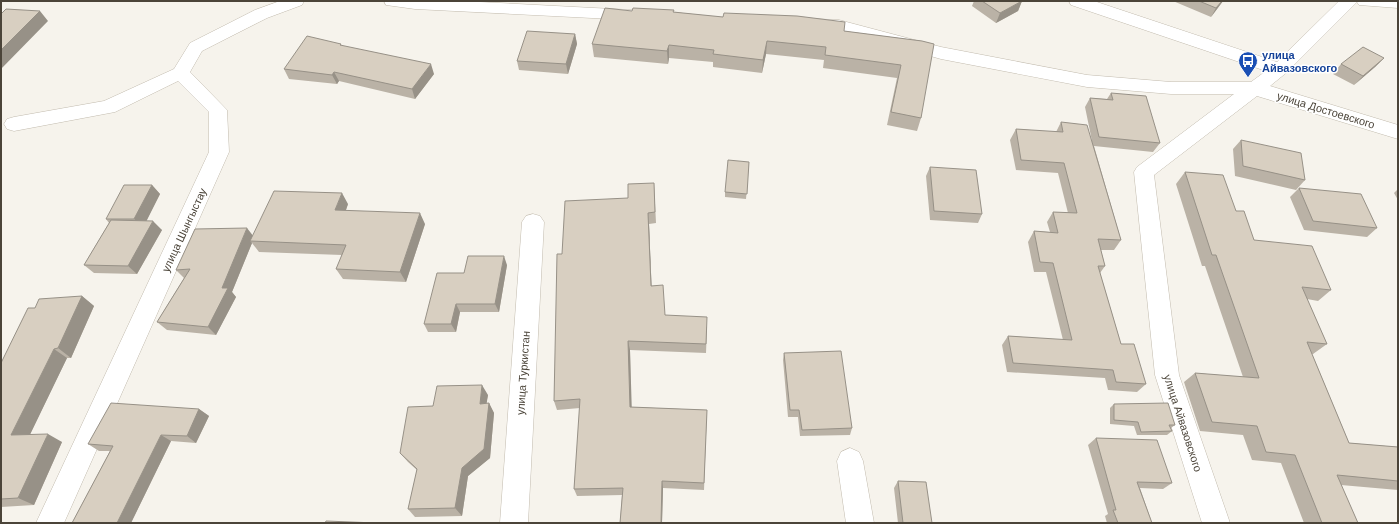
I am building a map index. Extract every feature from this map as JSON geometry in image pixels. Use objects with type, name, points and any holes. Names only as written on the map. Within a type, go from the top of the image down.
[{"type":"street","points":[[14,124],[108,106],[180,73],[196,48],[261,14],[296,1]]},
{"type":"street","points":[[392,1],[650,16]]},
{"type":"street","points":[[1077,1],[1280,69]]},
{"type":"street","points":[[1254,88],[1280,69],[1349,1]]},
{"type":"street","points":[[1365,1],[1398,4]]},
{"type":"street","name":"улица Достоевского","points":[[800,23],[839,25],[941,53],[1086,81],[1171,88],[1254,88],[1398,132]]},
{"type":"street","name":"улица Шынгыстау","points":[[50,523],[219,152],[218,110],[180,73]]},
{"type":"street","name":"улица Айвазовского","points":[[1216,523],[1167,375],[1144,172],[1254,88]]},
{"type":"street","name":"улица Туркистан","points":[[514,523],[533,222]]},
{"type":"street","points":[[850,461],[860,523]]},
{"type":"building","points":[[982,1],[1022,1],[1000,13]]},
{"type":"building","points":[[1199,1],[1222,1],[1216,8]]},
{"type":"building","points":[[605,8],[632,11],[633,8],[674,10],[673,12],[723,17],[724,13],[797,16],[845,22],[844,31],[922,41],[934,44],[921,118],[891,112],[901,65],[825,55],[826,47],[767,41],[763,60],[713,54],[714,50],[669,45],[667,51],[592,44]]},
{"type":"building","points":[[6,9],[40,11],[1,50],[1,14]]},
{"type":"building","points":[[527,31],[575,34],[566,64],[517,61]]},
{"type":"building","points":[[307,36],[341,44],[340,45],[431,64],[412,89],[334,72],[332,75],[284,69]]},
{"type":"building","points":[[1363,47],[1384,58],[1363,76],[1341,64]]},
{"type":"building","points":[[1111,93],[1146,96],[1160,143],[1099,137],[1090,98],[1113,100]]},
{"type":"building","points":[[1061,122],[1087,125],[1121,240],[1098,239],[1105,266],[1098,266],[1121,344],[1134,344],[1146,384],[1116,382],[1113,370],[1013,363],[1008,336],[1072,340],[1053,263],[1040,262],[1034,231],[1058,233],[1053,212],[1077,213],[1064,163],[1021,160],[1016,129],[1063,132]]},
{"type":"building","points":[[1241,140],[1301,153],[1305,180],[1243,166]]},
{"type":"building","points":[[728,160],[749,162],[747,194],[725,192]]},
{"type":"building","points":[[930,167],[976,170],[982,214],[934,211]]},
{"type":"building","points":[[1185,172],[1223,175],[1236,211],[1244,211],[1254,240],[1312,246],[1331,290],[1302,287],[1327,344],[1307,342],[1349,443],[1398,447],[1398,481],[1337,475],[1358,523],[1322,523],[1295,455],[1266,452],[1257,426],[1212,422],[1195,373],[1259,378],[1216,255],[1212,255]]},
{"type":"building","points":[[654,183],[655,212],[648,213],[651,286],[663,285],[665,315],[707,317],[706,344],[628,341],[630,407],[707,410],[704,483],[662,481],[661,523],[620,523],[623,488],[574,489],[580,399],[554,401],[557,254],[562,254],[565,201],[628,198],[628,184]]},
{"type":"building","points":[[124,185],[152,185],[134,219],[106,219]]},
{"type":"building","points":[[1299,188],[1361,194],[1377,228],[1313,221]]},
{"type":"building","points":[[274,191],[342,193],[335,210],[420,213],[400,272],[336,269],[346,245],[250,241]]},
{"type":"building","points":[[111,220],[153,221],[128,266],[84,265]]},
{"type":"building","points":[[247,228],[222,288],[228,288],[208,327],[157,322],[190,269],[176,270],[195,229]]},
{"type":"building","points":[[468,256],[504,256],[495,304],[456,304],[451,324],[424,324],[437,273],[464,273]]},
{"type":"building","points":[[82,296],[58,348],[54,349],[11,435],[48,434],[18,498],[1,499],[1,363],[28,308],[35,308],[39,299]]},
{"type":"building","points":[[841,351],[852,428],[802,430],[799,410],[790,410],[784,353]]},
{"type":"building","points":[[482,385],[480,404],[489,403],[484,449],[462,468],[455,508],[408,509],[417,469],[400,453],[408,407],[433,406],[437,386]]},
{"type":"building","points":[[111,403],[199,409],[187,436],[161,435],[117,523],[72,523],[113,446],[88,444]]},
{"type":"building","points":[[1168,403],[1175,425],[1169,425],[1172,431],[1141,432],[1138,422],[1114,420],[1114,404]]},
{"type":"building","points":[[1096,438],[1157,440],[1172,483],[1137,482],[1152,523],[1118,523],[1113,510],[1116,510]]},
{"type":"building","points":[[898,481],[926,482],[932,523],[903,523]]},
{"type":"building","points":[[326,521],[376,523],[325,523]]},
{"type":"place","name":"улица Айвазовского","points":[[1248,78]]}]
